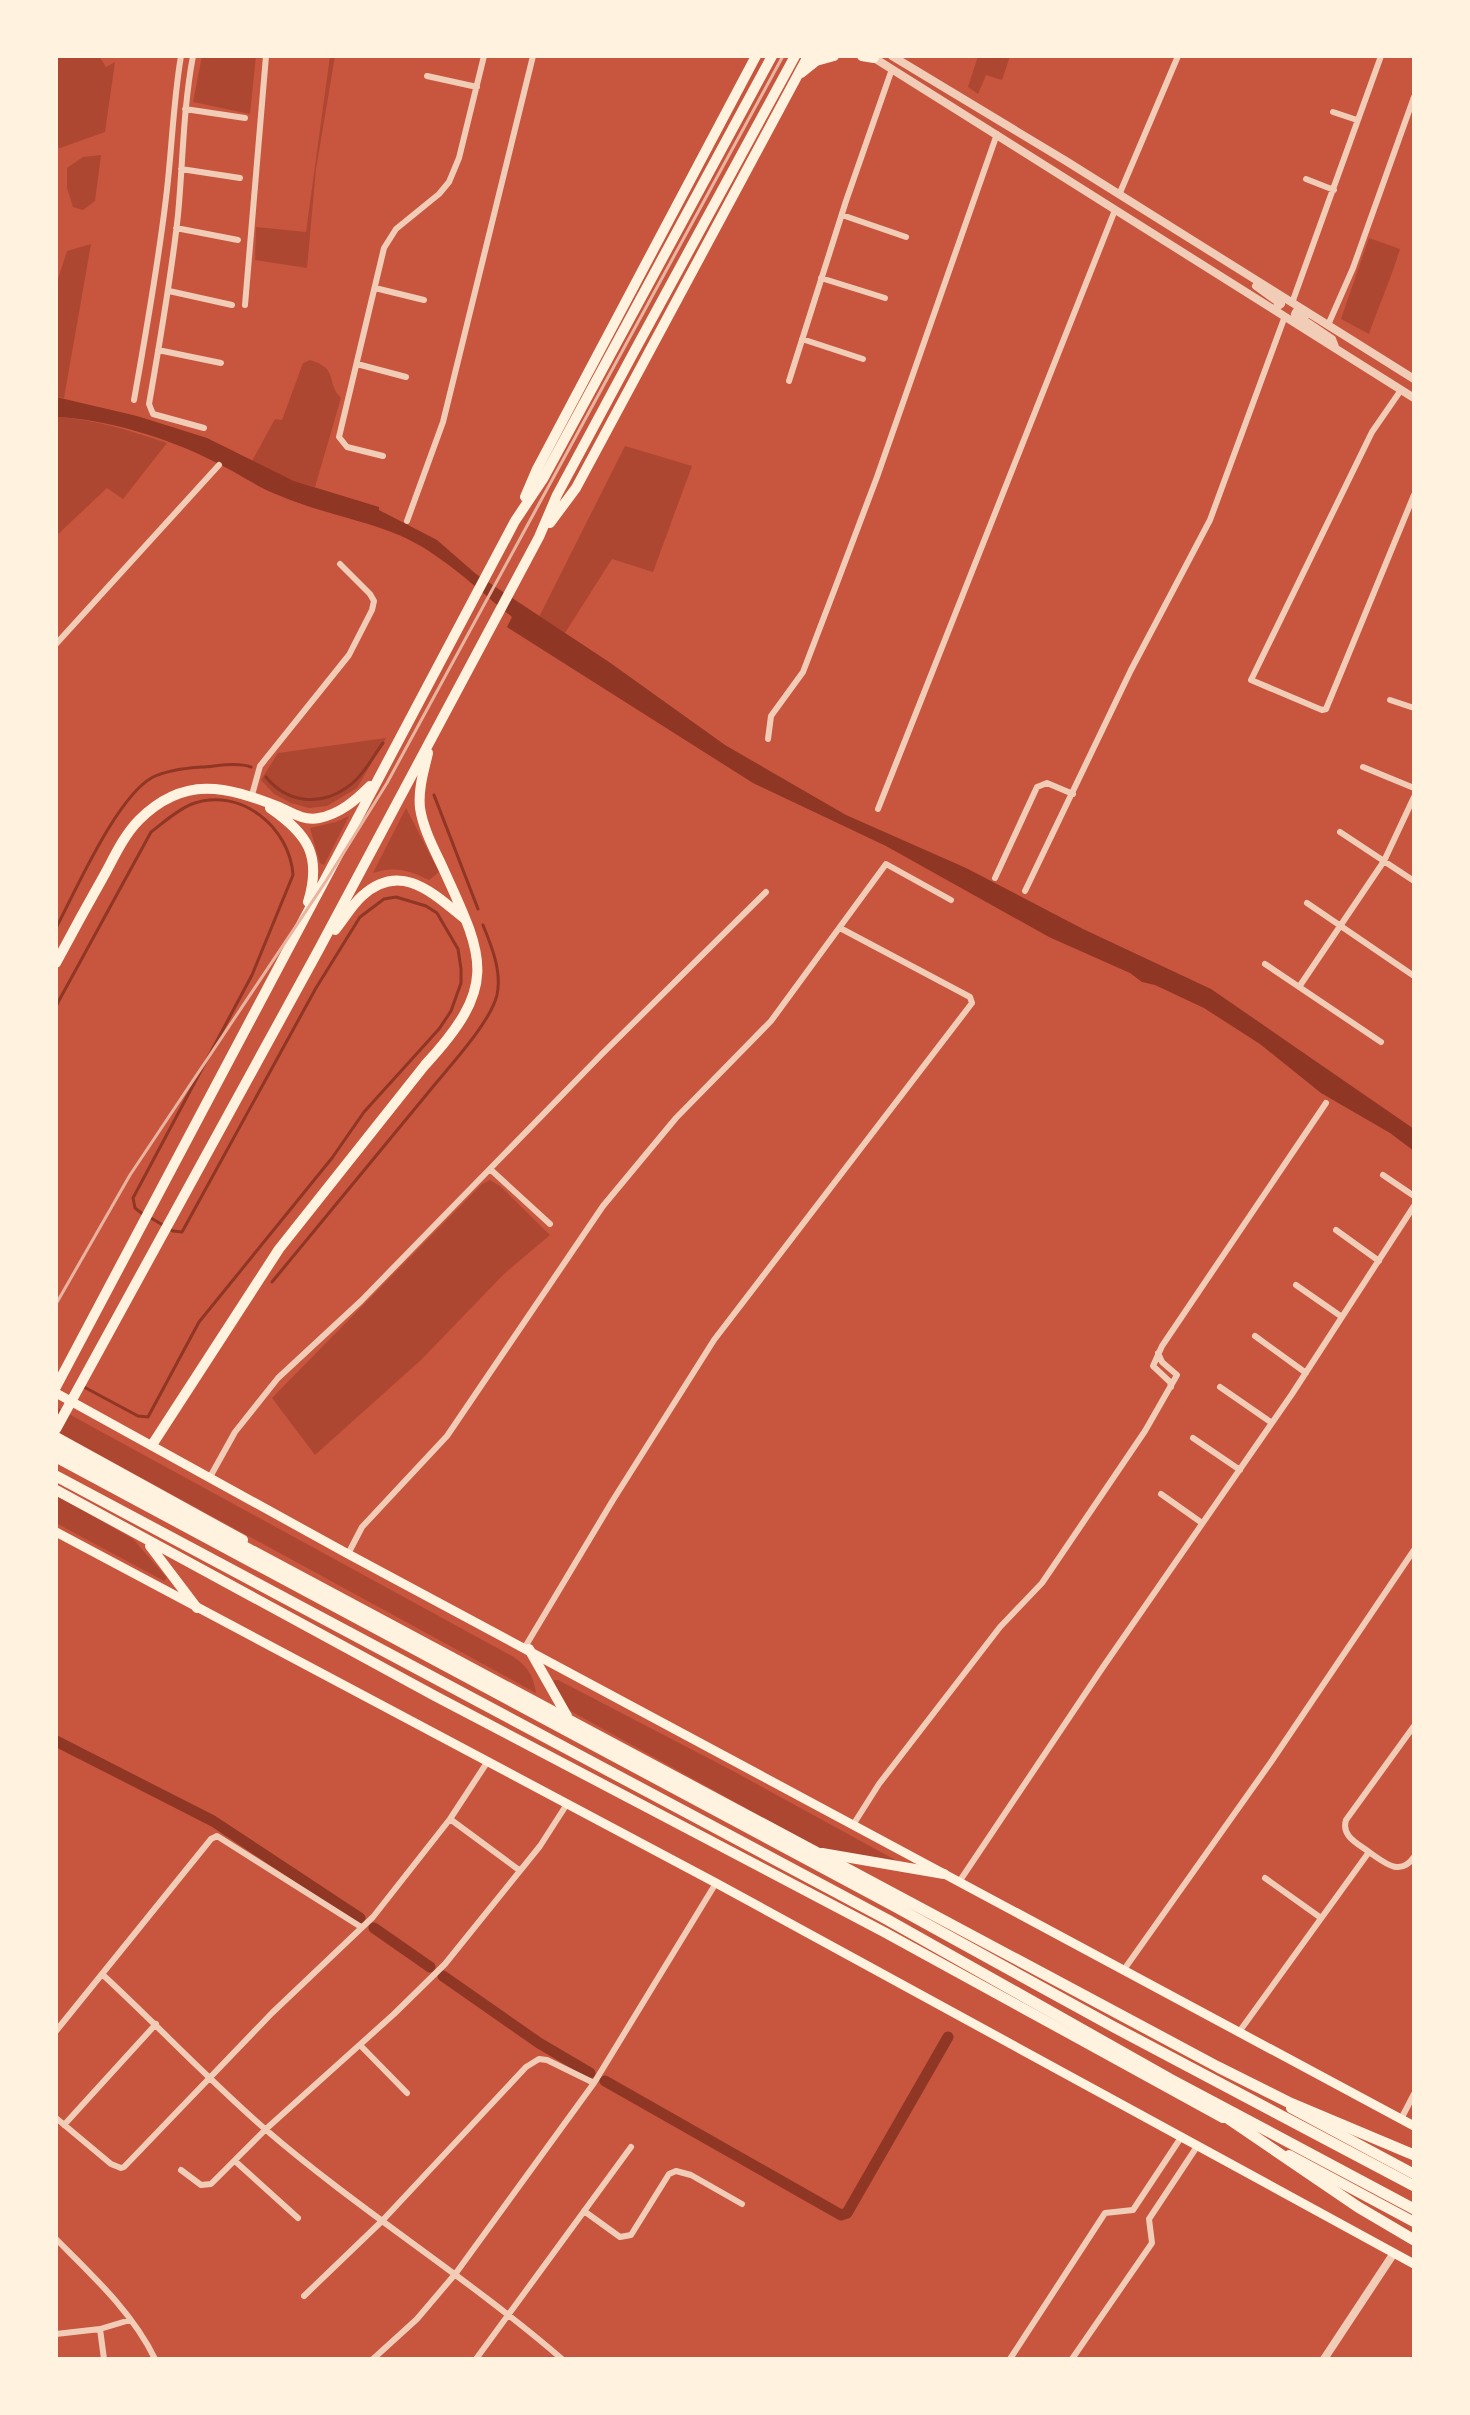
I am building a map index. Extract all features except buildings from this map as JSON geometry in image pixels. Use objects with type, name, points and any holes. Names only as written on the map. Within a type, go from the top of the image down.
[{"type":"highway","points":[[56,1446],[1143,2027],[1288,2102],[1414,2155]]},
{"type":"highway","points":[[56,1457],[1414,2186]]},
{"type":"highway","points":[[56,1476],[888,1920],[1170,2079],[1414,2209]]},
{"type":"highway","points":[[1170,2079],[1345,2198],[1414,2240]]},
{"type":"main road","points":[[756,56],[537,469],[515,521],[476,596],[56,1390],[348,1554],[1414,2126]]},
{"type":"main road","points":[[515,521],[543,479],[772,56]]},
{"type":"main road","points":[[56,1429],[318,951],[539,537],[557,495],[795,56]]},
{"type":"main road","points":[[539,537],[576,488],[808,56]]},
{"type":"main road","points":[[791,87],[804,70],[816,61],[834,56]]},
{"type":"main road","points":[[862,56],[873,57]]},
{"type":"main road","points":[[695,170],[711,159],[724,161],[733,170],[736,189]]},
{"type":"main road","points":[[152,1445],[279,1249],[425,1065],[451,1037],[468,1010],[478,981],[475,947],[467,920],[425,827],[420,805],[420,790],[431,739]]},
{"type":"main road","points":[[56,963],[136,823],[152,808],[172,796],[217,787],[256,797],[299,817],[317,819],[354,802],[378,777]]},
{"type":"main road","points":[[256,797],[290,822],[312,853],[312,888],[300,927]]},
{"type":"main road","points":[[318,951],[362,896],[385,881],[406,881],[427,888],[467,920]]},
{"type":"main road","points":[[56,1437],[1414,2174]]},
{"type":"main road","points":[[56,1490],[146,1541],[884,1932],[1414,2222]]},
{"type":"main road","points":[[56,1532],[716,1883],[1414,2264]]},
{"type":"main road","points":[[146,1541],[197,1608]]},
{"type":"main road","points":[[527,1648],[567,1716]]},
{"type":"main road","points":[[817,1852],[944,1874]]},
{"type":"street","points":[[134,400],[167,194],[172,115],[181,56]]},
{"type":"street","points":[[193,56],[185,109],[169,291],[149,404],[153,414],[204,428]]},
{"type":"street","points":[[245,305],[266,56]]},
{"type":"street","points":[[383,456],[347,447],[339,437],[380,259],[391,235],[449,182],[459,158],[484,56]]},
{"type":"street","points":[[407,521],[443,422],[533,56]]},
{"type":"street","points":[[892,56],[1413,379]]},
{"type":"street","points":[[1119,195],[1178,56]]},
{"type":"street","points":[[1025,891],[1131,670],[1210,520],[1381,56]]},
{"type":"street","points":[[873,57],[1414,398]]},
{"type":"street","points":[[789,381],[892,69]]},
{"type":"street","points":[[427,76],[477,87]]},
{"type":"street","points":[[1328,325],[1353,268],[1414,97]]},
{"type":"street","points":[[185,109],[245,118]]},
{"type":"street","points":[[1333,112],[1357,120]]},
{"type":"street","points":[[768,739],[771,716],[803,672],[832,598],[997,134]]},
{"type":"street","points":[[181,169],[240,178]]},
{"type":"street","points":[[1306,179],[1334,190]]},
{"type":"street","points":[[1098,181],[1111,197],[1109,202],[1104,203]]},
{"type":"street","points":[[1137,206],[1133,207],[1134,215],[1155,235]]},
{"type":"street","points":[[878,809],[1115,210]]},
{"type":"street","points":[[842,215],[906,237]]},
{"type":"street","points":[[176,228],[238,240]]},
{"type":"street","points":[[1245,273],[1250,282],[1281,304],[1274,309]]},
{"type":"street","points":[[821,278],[885,298]]},
{"type":"street","points":[[375,288],[424,300]]},
{"type":"street","points":[[169,291],[232,305]]},
{"type":"street","points":[[1315,317],[1301,312],[1295,314],[1332,339],[1335,348]]},
{"type":"street","points":[[802,339],[863,359]]},
{"type":"street","points":[[158,350],[221,363]]},
{"type":"street","points":[[357,364],[406,377]]},
{"type":"street","points":[[1401,390],[1372,432],[1251,680],[1326,709],[1414,495]]},
{"type":"street","points":[[56,644],[219,465]]},
{"type":"street","points":[[256,797],[260,766],[349,655],[372,610],[374,601],[370,594],[340,564]]},
{"type":"street","points":[[1390,700],[1414,708]]},
{"type":"street","points":[[1363,767],[1414,788]]},
{"type":"street","points":[[995,878],[1037,787],[1047,783],[1073,794]]},
{"type":"street","points":[[1299,987],[1384,861],[1414,797]]},
{"type":"street","points":[[1340,832],[1414,881]]},
{"type":"street","points":[[348,1554],[362,1527],[447,1436],[603,1206],[676,1118],[771,1021],[886,864],[951,900]]},
{"type":"street","points":[[210,1477],[235,1432],[278,1378],[361,1301],[766,892]]},
{"type":"street","points":[[1307,903],[1414,976]]},
{"type":"street","points":[[527,1648],[613,1500],[714,1340],[972,1003],[970,997],[840,928]]},
{"type":"street","points":[[1265,964],[1381,1042]]},
{"type":"street","points":[[853,1825],[879,1784],[1000,1627],[1042,1583],[1145,1431],[1171,1387],[1164,1375],[1153,1366],[1158,1353],[1326,1103]]},
{"type":"street","points":[[490,1169],[550,1224]]},
{"type":"street","points":[[1383,1175],[1414,1196]]},
{"type":"street","points":[[959,1882],[1306,1373],[1414,1206]]},
{"type":"street","points":[[1336,1230],[1379,1261]]},
{"type":"street","points":[[1296,1285],[1342,1317]]},
{"type":"street","points":[[1255,1336],[1306,1373]]},
{"type":"street","points":[[1220,1387],[1272,1423]]},
{"type":"street","points":[[1193,1438],[1240,1470]]},
{"type":"street","points":[[1161,1494],[1202,1523]]},
{"type":"street","points":[[1123,1971],[1271,1762],[1414,1550]]},
{"type":"street","points":[[1414,1726],[1344,1827],[1346,1834],[1390,1867],[1401,1869],[1409,1865],[1414,1857]]},
{"type":"street","points":[[56,2118],[111,2164],[121,2168],[373,1917],[450,1819],[488,1761]]},
{"type":"street","points":[[181,2170],[195,2182],[206,2186],[360,2045],[445,1964],[540,1846],[567,1804]]},
{"type":"street","points":[[450,1819],[519,1870]]},
{"type":"street","points":[[56,2031],[211,1839],[217,1836],[361,1927]]},
{"type":"street","points":[[1239,2032],[1369,1852]]},
{"type":"street","points":[[1265,1878],[1321,1918]]},
{"type":"street","points":[[373,2359],[417,2319],[456,2273],[594,2083],[716,1883]]},
{"type":"street","points":[[102,1974],[266,2129],[382,2221],[510,2314],[562,2359]]},
{"type":"street","points":[[64,2125],[156,2024]]},
{"type":"street","points":[[360,2045],[407,2093]]},
{"type":"street","points":[[304,2296],[382,2221],[533,2062],[547,2060],[594,2083]]},
{"type":"street","points":[[1401,2120],[1414,2094]]},
{"type":"street","points":[[1010,2359],[1105,2213],[1133,2210],[1182,2136]]},
{"type":"street","points":[[1072,2359],[1152,2243],[1149,2219],[1198,2145]]},
{"type":"street","points":[[476,2359],[631,2147]]},
{"type":"street","points":[[235,2161],[298,2218]]},
{"type":"street","points":[[584,2211],[620,2237],[626,2238],[631,2235],[663,2182],[676,2171],[691,2175],[742,2204]]},
{"type":"street","points":[[1146,2191],[1161,2201]]},
{"type":"street","points":[[56,2239],[130,2320],[155,2359]]},
{"type":"street","points":[[1324,2359],[1394,2253]]},
{"type":"street","points":[[56,2334],[100,2329],[130,2320]]},
{"type":"street","points":[[100,2329],[104,2359]]},
{"type":"shaded area","points":[[59,56],[99,56],[106,67],[115,62],[105,132],[60,148],[56,146],[56,61]]},
{"type":"shaded area","points":[[202,56],[256,56],[250,114],[193,102]]},
{"type":"shaded area","points":[[330,56],[335,56],[316,169],[307,268],[255,260],[256,227],[306,232]]},
{"type":"shaded area","points":[[978,56],[1010,56],[1002,80],[986,75],[978,94],[968,87]]},
{"type":"shaded area","points":[[101,155],[95,201],[83,210],[73,207],[67,188],[67,168],[83,157]]},
{"type":"shaded area","points":[[1369,238],[1400,249],[1369,334],[1341,319]]},
{"type":"shaded area","points":[[91,244],[64,398],[56,397],[56,285],[67,251]]},
{"type":"shaded area","points":[[310,360],[325,367],[341,398],[315,487],[294,481],[252,461],[275,419],[282,420],[303,363]]},
{"type":"shaded area","points":[[56,397],[137,416],[207,438],[294,481],[379,507],[379,510],[437,540],[476,574],[609,662],[725,745],[846,815],[966,868],[1083,929],[1211,989],[1414,1129],[1414,1151],[1390,1133],[1321,1093],[1260,1044],[1204,1008],[1049,937],[886,846],[753,783],[507,627],[512,617],[429,551],[384,529],[278,495],[221,465],[157,437],[95,421],[56,417]]},
{"type":"shaded area","points":[[56,417],[99,423],[167,443],[123,499],[107,488],[56,536]]},
{"type":"shaded area","points":[[625,446],[692,466],[653,572],[612,559],[565,633],[539,617]]},
{"type":"shaded area","points":[[386,738],[357,788],[327,806],[309,808],[291,803],[274,794],[261,780],[278,753]]},
{"type":"shaded area","points":[[406,808],[439,872],[429,880],[401,870],[373,873]]},
{"type":"shaded area","points":[[349,816],[324,865],[320,863],[310,828]]},
{"type":"shaded area","points":[[490,1180],[550,1235],[504,1274],[421,1360],[315,1455],[272,1398],[482,1184]]},
{"type":"shaded area","points":[[56,1407],[512,1656],[528,1671],[536,1693],[56,1431]]},
{"type":"shaded area","points":[[56,1495],[133,1539],[167,1578],[164,1581],[56,1523]]},
{"type":"shaded area","points":[[554,1680],[733,1771],[899,1862],[820,1849],[567,1709],[553,1684]]},
{"type":"waterway","points":[[266,777],[283,792],[293,796],[325,798],[357,779],[383,743]]},
{"type":"waterway","points":[[56,928],[98,845],[139,787],[153,777],[177,770],[227,765],[251,767]]},
{"type":"waterway","points":[[434,795],[478,909]]},
{"type":"waterway","points":[[56,1006],[151,832],[186,807],[210,800],[245,806],[273,827],[290,858],[293,875],[252,975],[133,1198],[135,1208],[144,1215]]},
{"type":"waterway","points":[[84,1387],[138,1416],[148,1417],[199,1322],[332,1158],[364,1112],[439,1029],[451,1011],[461,983],[461,969],[458,949],[437,913],[426,906],[396,897],[384,899],[360,917],[316,988],[182,1232],[173,1231],[151,1218]]},
{"type":"waterway","points":[[272,1282],[456,1060],[486,1019],[497,995],[498,977],[493,951],[483,925]]},
{"type":"waterway","points":[[56,1741],[213,1821],[360,1918]]},
{"type":"waterway","points":[[374,1928],[430,1967]]},
{"type":"waterway","points":[[443,1976],[539,2043],[590,2073]]},
{"type":"waterway","points":[[605,2081],[841,2215],[847,2213],[948,2037]]},
{"type":"railway","points":[[56,1304],[130,1175],[326,881],[387,783],[783,56]]}]
